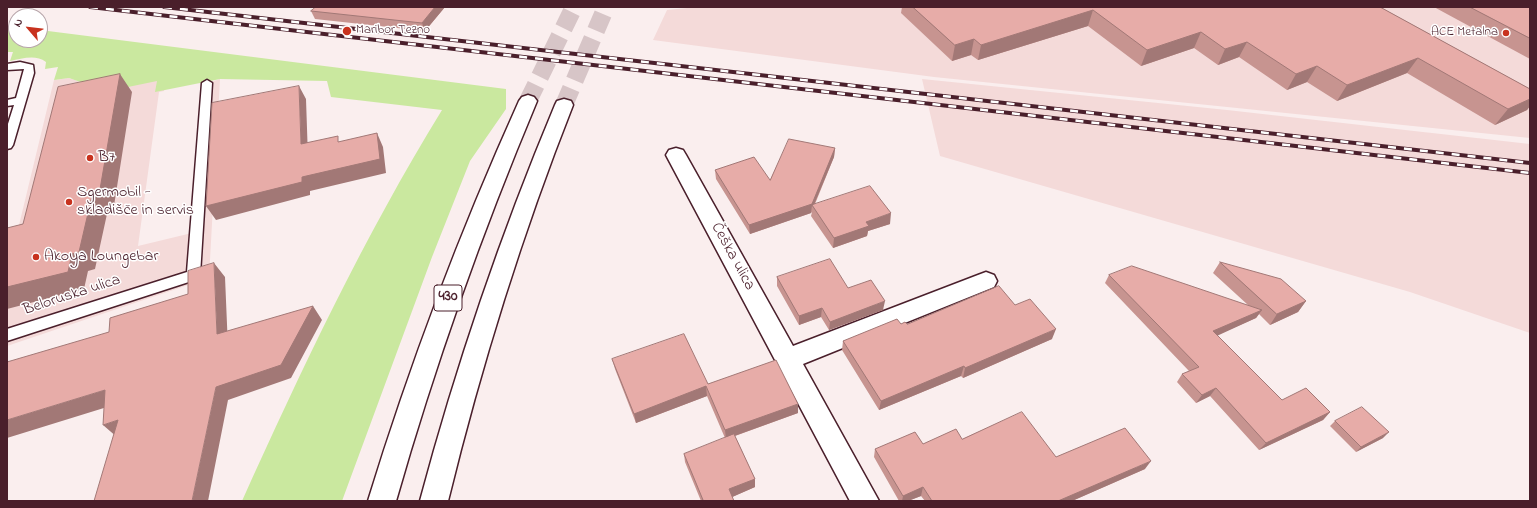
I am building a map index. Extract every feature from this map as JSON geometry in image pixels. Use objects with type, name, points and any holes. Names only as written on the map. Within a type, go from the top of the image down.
[{"type":"main road","name":"430","points":[[382,501],[423,367],[449,295],[492,183],[528,101]]},
{"type":"main road","name":"430","points":[[434,501],[464,386],[487,310],[527,195],[564,105]]},
{"type":"main road","name":"Češka ulica","points":[[676,155],[865,501]]},
{"type":"main road","points":[[788,359],[986,281]]},
{"type":"lane","points":[[7,67],[20,65],[29,67],[29,73],[9,133],[7,145]]},
{"type":"lane","name":"Beloruska ulica","points":[[7,335],[193,275],[207,83]]},
{"type":"lane","points":[[7,103],[21,100]]},
{"type":"shaded area","points":[[697,7],[1530,7],[1530,138],[934,77],[653,40],[667,10]]},
{"type":"shaded area","points":[[166,72],[164,91],[159,92],[138,246],[196,232],[207,83],[220,79],[209,278],[7,346],[7,275],[54,80],[69,78],[86,84]]},
{"type":"shaded area","points":[[922,79],[1227,110],[1530,144],[1530,333],[1410,292],[940,156]]},
{"type":"green space","points":[[7,26],[8,48],[48,48],[48,31],[506,89],[506,109],[470,161],[432,257],[342,501],[242,501],[311,352],[336,302],[387,205],[442,110],[331,97],[327,81],[220,79],[155,92],[157,81],[128,87],[86,84],[69,78],[54,80],[58,67],[45,69],[46,62],[37,58],[10,61],[13,52],[7,52]]},
{"type":"building","points":[[316,7],[435,7],[422,23],[311,11]]},
{"type":"building","points":[[913,7],[1380,7],[1530,89],[1530,99],[1508,109],[1418,58],[1347,85],[1317,66],[1296,74],[1247,42],[1225,49],[1201,32],[1147,50],[1093,10],[981,45],[974,39],[955,45]]},
{"type":"building","points":[[1470,7],[1530,7],[1530,38]]},
{"type":"building","points":[[120,74],[99,195],[92,196],[79,252],[72,254],[68,272],[7,287],[7,228],[23,224],[58,87]]},
{"type":"building","points":[[299,86],[301,144],[338,136],[338,142],[377,133],[380,159],[302,177],[302,182],[206,206],[212,103]]},
{"type":"building","points":[[789,139],[835,148],[812,204],[749,225],[715,170],[754,157],[770,180]]},
{"type":"building","points":[[870,186],[891,213],[866,222],[869,226],[834,238],[812,205]]},
{"type":"building","points":[[830,259],[848,288],[871,280],[885,301],[830,322],[822,308],[799,316],[777,277]]},
{"type":"building","points":[[1220,262],[1281,279],[1306,301],[1277,314]]},
{"type":"building","points":[[214,263],[217,334],[313,306],[281,365],[216,387],[192,501],[94,501],[118,420],[103,425],[105,390],[7,420],[7,362],[109,332],[110,318],[188,294],[188,271]]},
{"type":"building","points":[[1132,266],[1262,310],[1213,331],[1282,400],[1306,388],[1330,412],[1266,443],[1216,388],[1202,395],[1182,374],[1199,367],[1109,275]]},
{"type":"building","points":[[999,286],[1015,305],[1030,299],[1056,329],[965,368],[964,366],[881,401],[843,341],[897,319],[901,324],[905,322],[907,324]]},
{"type":"building","points":[[684,334],[708,384],[776,360],[798,404],[725,430],[706,386],[634,414],[612,359]]},
{"type":"building","points":[[1362,407],[1389,432],[1361,447],[1335,421]]},
{"type":"building","points":[[1022,412],[1056,457],[1125,428],[1151,461],[1058,501],[932,501],[923,487],[903,496],[875,449],[915,432],[923,444],[956,429],[962,439]]},
{"type":"building","points":[[734,434],[755,479],[729,489],[734,501],[700,501],[703,500],[684,454]]},
{"type":"tunnel","points":[[528,101],[574,7]]},
{"type":"tunnel","points":[[564,105],[606,7]]},
{"type":"railway","points":[[90,7],[1530,173]]},
{"type":"railway","points":[[164,7],[1530,163]]},
{"type":"place","name":"Maribor Tezno","points":[[347,31]]},
{"type":"place","name":"ACE Metalna","points":[[1506,33]]},
{"type":"place","name":"B7","points":[[90,158]]},
{"type":"place","name":"Sgermobil - skladišče in servis","points":[[69,202]]},
{"type":"place","name":"Akoya Loungebar","points":[[36,257]]}]
